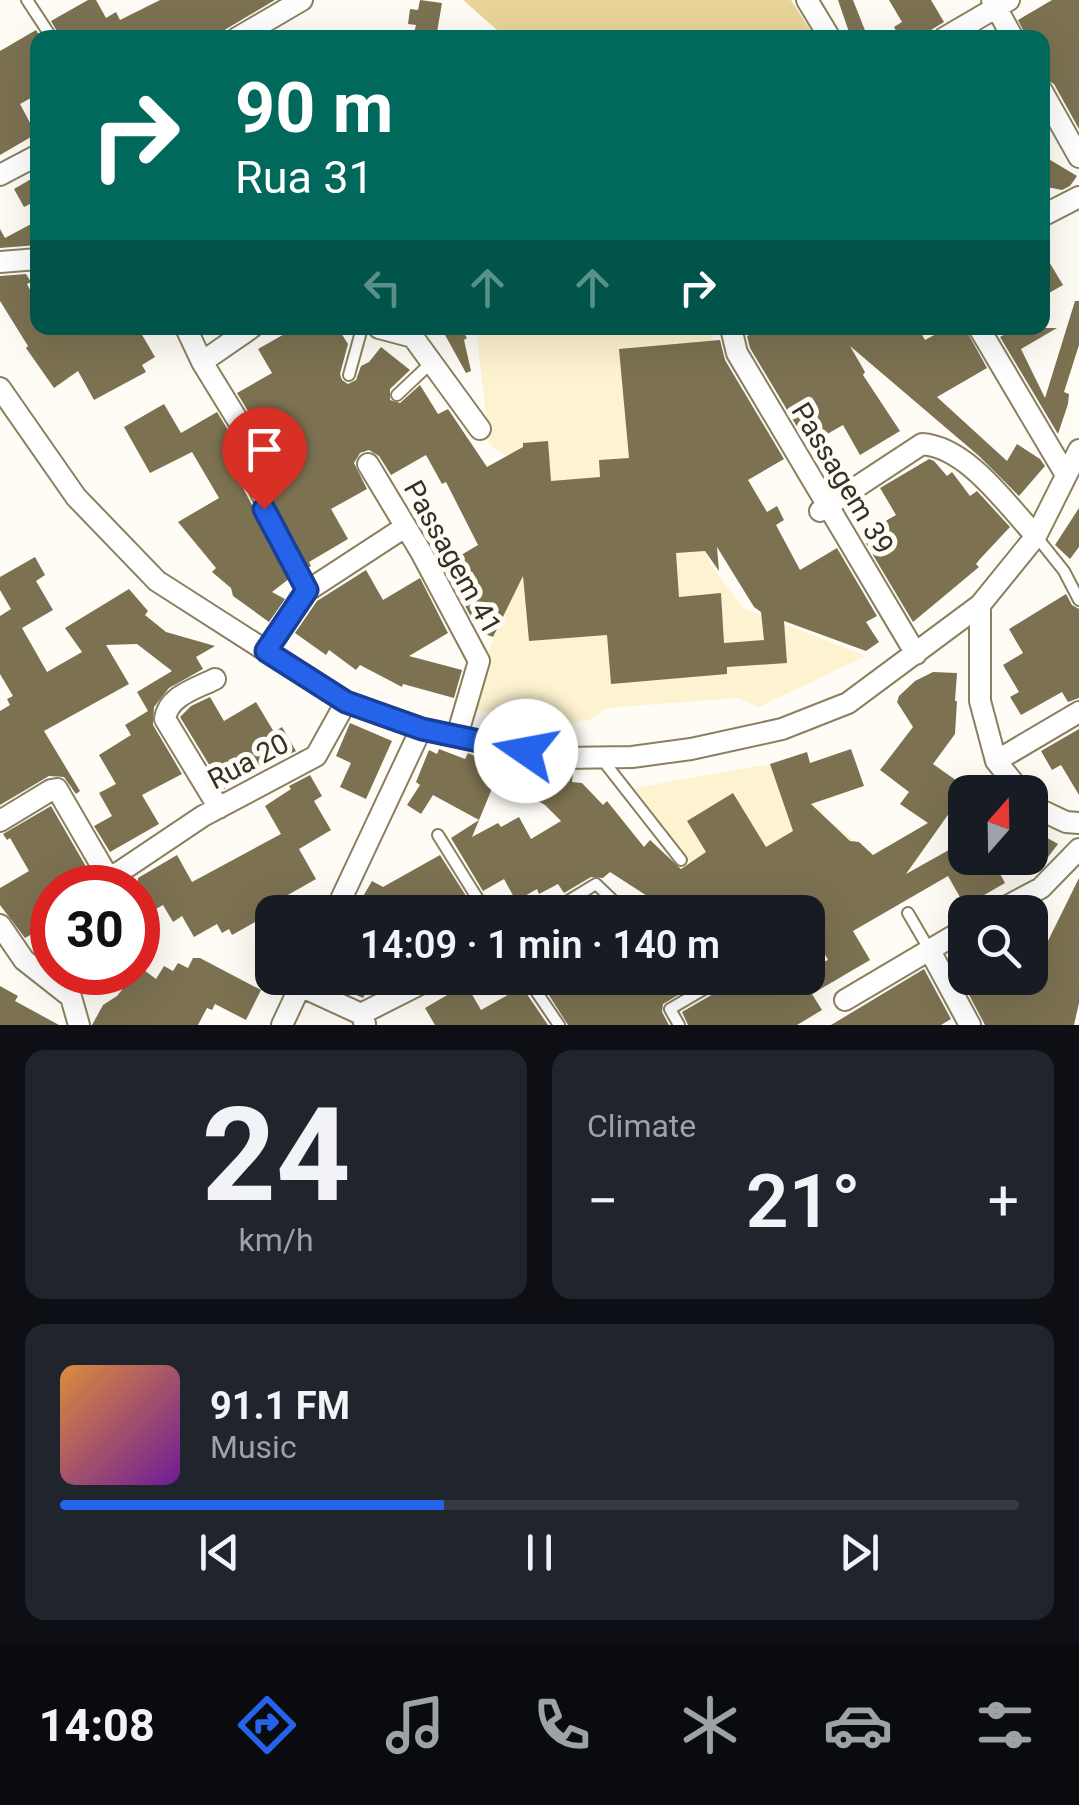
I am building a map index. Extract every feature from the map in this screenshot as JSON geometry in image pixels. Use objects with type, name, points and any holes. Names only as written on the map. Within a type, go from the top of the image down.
[{"type":"street","points":[[253,30],[302,0]]},
{"type":"street","points":[[807,0],[825,30]]},
{"type":"street","points":[[956,30],[998,2],[1009,30]]},
{"type":"street","points":[[1050,105],[1079,157]]},
{"type":"street","points":[[0,175],[30,159]]},
{"type":"street","points":[[1050,212],[1079,198]]},
{"type":"street","points":[[0,262],[30,260]]},
{"type":"street","points":[[189,335],[252,445]]},
{"type":"street","points":[[202,362],[241,335]]},
{"type":"street","points":[[419,335],[480,429]]},
{"type":"street","name":"Passagem 39","points":[[733,335],[737,353],[823,510],[916,654]]},
{"type":"street","points":[[983,335],[1066,475]]},
{"type":"street","points":[[0,388],[76,497],[157,581],[346,702],[422,729],[560,758],[632,757],[690,749],[782,729],[848,703],[980,605],[1036,536],[1079,450]]},
{"type":"street","points":[[823,510],[922,444],[940,445],[958,455],[1036,536]]},
{"type":"street","name":"Passagem 41","points":[[368,464],[480,661],[456,736]]},
{"type":"street","points":[[266,651],[307,590],[404,527]]},
{"type":"street","points":[[980,605],[980,701],[996,761],[1007,775]]},
{"type":"street","points":[[211,812],[166,720],[167,708],[173,700],[214,678]]},
{"type":"street","name":"Rua 20","points":[[0,821],[57,789],[108,875],[118,872],[211,812],[316,756],[346,702]]},
{"type":"street","points":[[996,761],[1079,712]]},
{"type":"street","points":[[343,895],[422,729]]},
{"type":"street","points":[[1048,813],[1066,822],[1079,823]]},
{"type":"street","points":[[1027,895],[1040,888],[1079,849]]},
{"type":"street","points":[[0,926],[24,960],[71,997],[79,1025]]},
{"type":"street","points":[[845,1000],[948,939]]},
{"type":"street","points":[[929,949],[970,1025]]},
{"type":"street","points":[[282,1025],[296,995]]},
{"type":"street","points":[[323,995],[363,1020],[381,1025]]},
{"type":"street","points":[[363,1020],[404,995]]},
{"type":"lane","points":[[27,0],[47,30]]},
{"type":"lane","points":[[349,375],[360,335]]},
{"type":"lane","points":[[396,395],[432,361]]},
{"type":"lane","points":[[250,482],[307,590]]},
{"type":"lane","points":[[1036,536],[1064,572],[1079,600]]},
{"type":"lane","points":[[600,758],[681,860]]},
{"type":"lane","points":[[438,835],[475,895]]},
{"type":"lane","points":[[578,895],[596,884],[607,895]]},
{"type":"lane","points":[[908,913],[929,949]]},
{"type":"lane","points":[[540,995],[560,1025]]},
{"type":"lane","points":[[679,1025],[670,1008],[693,995]]},
{"type":"shaded area","points":[[463,0],[791,0],[810,30],[497,30]]},
{"type":"shaded area","points":[[477,335],[712,335],[719,420],[701,539],[710,564],[743,608],[866,656],[759,707],[737,698],[607,708],[590,720],[568,724],[471,709],[500,616],[509,458],[489,444]]},
{"type":"shaded area","points":[[770,764],[787,813],[821,807],[824,816],[857,843],[745,895],[699,895],[684,877],[691,863],[634,788]]},
{"type":"building","points":[[88,0],[96,0],[106,18],[116,12],[120,20],[160,0],[275,0],[224,30],[56,30],[51,21]]},
{"type":"building","points":[[420,0],[442,3],[437,30],[415,30],[416,25],[408,24],[410,9],[418,10]]},
{"type":"building","points":[[838,0],[853,0],[865,30],[848,30]]},
{"type":"building","points":[[889,0],[931,0],[944,22],[931,30],[896,30],[894,27],[902,22]]},
{"type":"building","points":[[1052,0],[1079,0],[1079,129],[1050,82],[1050,30],[1023,30],[1018,20]]},
{"type":"building","points":[[30,34],[30,98],[20,104],[30,123],[30,138],[0,155],[0,51]]},
{"type":"building","points":[[1050,160],[1077,176],[1062,190],[1050,188]]},
{"type":"building","points":[[30,180],[30,204],[24,207],[14,189]]},
{"type":"building","points":[[30,225],[30,246],[0,248],[0,229],[5,238]]},
{"type":"building","points":[[1050,263],[1063,285],[1050,292]]},
{"type":"building","points":[[26,274],[30,280],[30,335],[142,335],[155,357],[142,365],[146,372],[94,400],[78,371],[54,388],[0,301],[0,276]]},
{"type":"building","points":[[1075,301],[1079,301],[1079,345],[1064,392],[1069,394],[1068,404],[1058,434],[1000,337],[1045,335],[1021,349],[1045,398]]},
{"type":"building","points":[[283,335],[342,335],[348,344],[340,374],[348,384],[356,380],[361,366],[381,347],[410,370],[390,389],[390,400],[400,403],[420,385],[438,414],[448,409],[487,467],[523,447],[523,443],[548,441],[551,481],[600,477],[599,460],[629,458],[619,349],[720,340],[725,360],[784,459],[748,480],[767,512],[777,506],[784,520],[776,525],[800,570],[837,548],[877,616],[866,622],[879,642],[866,651],[784,621],[787,663],[727,667],[727,674],[611,684],[607,635],[529,641],[523,576],[493,637],[485,634],[493,606],[472,619],[444,565],[478,545],[446,482],[442,484],[426,455],[391,475],[379,456],[369,450],[360,453],[354,463],[367,489],[331,509],[348,539],[309,562],[311,566],[306,569],[257,477],[249,473],[242,478],[242,486],[290,578],[272,592],[285,599],[269,622],[233,596],[231,588],[212,572],[216,568],[178,522],[219,498],[192,452],[150,473],[124,427],[164,404],[181,433],[217,412],[242,453],[259,457],[265,451],[265,439],[237,393],[272,373],[258,349]],"holes":[[[717,547],[761,612],[764,640],[724,643],[721,593],[679,597],[676,553],[705,551],[719,571]]]},
{"type":"building","points":[[445,335],[467,338],[464,340],[471,371],[466,373]]},
{"type":"building","points":[[922,335],[925,340],[934,335],[969,335],[987,368],[937,397],[1007,461],[1017,444],[1045,466],[1019,496],[979,456],[850,346],[865,372],[863,375],[900,431],[860,455],[843,425],[808,445],[750,348],[747,336]]},
{"type":"building","points":[[929,459],[947,476],[952,472],[970,496],[977,491],[1010,527],[976,564],[979,567],[913,622],[861,535],[896,515],[880,488]]},
{"type":"building","points":[[1079,508],[1079,547],[1070,559],[1055,545]]},
{"type":"building","points":[[35,557],[45,575],[36,581],[53,610],[22,628],[47,672],[82,652],[65,628],[129,589],[148,611],[145,615],[166,632],[215,646],[196,657],[203,669],[169,688],[154,707],[153,725],[182,774],[142,795],[159,824],[110,852],[94,826],[112,816],[99,793],[116,784],[99,755],[131,735],[125,725],[148,711],[137,692],[172,671],[137,644],[106,645],[129,684],[44,731],[80,791],[76,794],[64,777],[49,776],[0,805],[0,711],[10,705],[7,699],[13,696],[0,674],[0,616],[11,609],[0,590],[0,577]]},
{"type":"building","points":[[366,570],[383,600],[420,578],[448,633],[409,656],[462,670],[454,698],[403,684],[402,687],[360,665],[356,670],[329,650],[326,655],[295,633],[317,601]]},
{"type":"building","points":[[1066,594],[1079,609],[1079,698],[1068,702],[1062,692],[1021,715],[1010,697],[1019,692],[1003,665],[1023,653],[1009,629]]},
{"type":"building","points":[[933,672],[957,673],[957,701],[955,734],[933,764],[949,775],[948,815],[906,874],[948,851],[948,875],[1001,875],[1005,883],[984,895],[959,895],[948,876],[853,931],[870,960],[825,986],[825,895],[646,895],[610,872],[603,878],[591,877],[564,893],[558,884],[539,894],[537,889],[526,895],[513,895],[504,879],[483,891],[451,838],[479,820],[433,795],[421,814],[407,805],[420,785],[416,782],[429,750],[437,754],[439,749],[465,759],[468,753],[486,761],[496,779],[472,837],[519,817],[531,839],[561,821],[545,805],[508,783],[510,762],[573,774],[572,782],[582,783],[603,805],[607,801],[644,847],[650,840],[681,869],[706,852],[687,821],[733,793],[766,847],[793,831],[770,764],[807,752],[810,763],[851,749],[864,786],[811,804],[850,841],[859,842],[873,855],[928,823],[900,804],[909,792],[880,770],[913,727],[897,702],[915,681]]},
{"type":"building","points":[[210,697],[224,721],[256,702],[274,732],[282,727],[296,751],[274,762],[272,758],[224,789],[180,717],[191,706]]},
{"type":"building","points":[[350,723],[392,741],[366,799],[340,787],[351,763],[336,756]]},
{"type":"building","points":[[1079,729],[1079,795],[1061,765],[1052,770],[1041,751]]},
{"type":"building","points":[[310,775],[322,796],[314,801],[331,830],[299,849],[316,879],[288,895],[255,895],[255,922],[232,935],[229,929],[222,933],[217,924],[194,937],[182,916],[173,922],[163,905],[160,907],[160,865],[177,855],[192,882],[281,834],[265,806],[291,789],[289,786]]},
{"type":"building","points":[[51,806],[85,865],[30,865],[30,935],[25,938],[0,905],[0,888],[29,871],[10,838],[7,840],[3,834]]},
{"type":"building","points":[[1048,838],[1058,844],[1048,857]]},
{"type":"building","points":[[440,855],[465,895],[364,895],[372,881],[383,887]]},
{"type":"building","points":[[1079,878],[1079,1003],[1074,1025],[985,1025],[969,995],[1048,995],[1048,941]]},
{"type":"building","points":[[193,958],[200,958],[255,987],[255,995],[258,995],[246,1020],[215,1004],[212,1010],[207,1008],[198,1025],[92,1025],[103,1005],[118,995],[160,995],[160,972],[164,966],[173,971],[178,963],[188,968]]},
{"type":"building","points":[[924,969],[951,1019],[941,1025],[831,1025]]},
{"type":"building","points":[[0,986],[18,996],[15,1001],[59,1025],[0,1025]]},
{"type":"building","points":[[447,995],[472,995],[481,1010],[508,995],[527,995],[548,1025],[435,1025],[425,1008]]},
{"type":"building","points":[[549,995],[678,995],[663,1004],[662,1012],[669,1025],[568,1025]]},
{"type":"building","points":[[711,995],[813,995],[822,1010],[797,1025],[688,1025],[682,1012]]},
{"type":"route","points":[[264,509],[307,590],[266,651],[346,702],[422,729],[526,751]]}]
